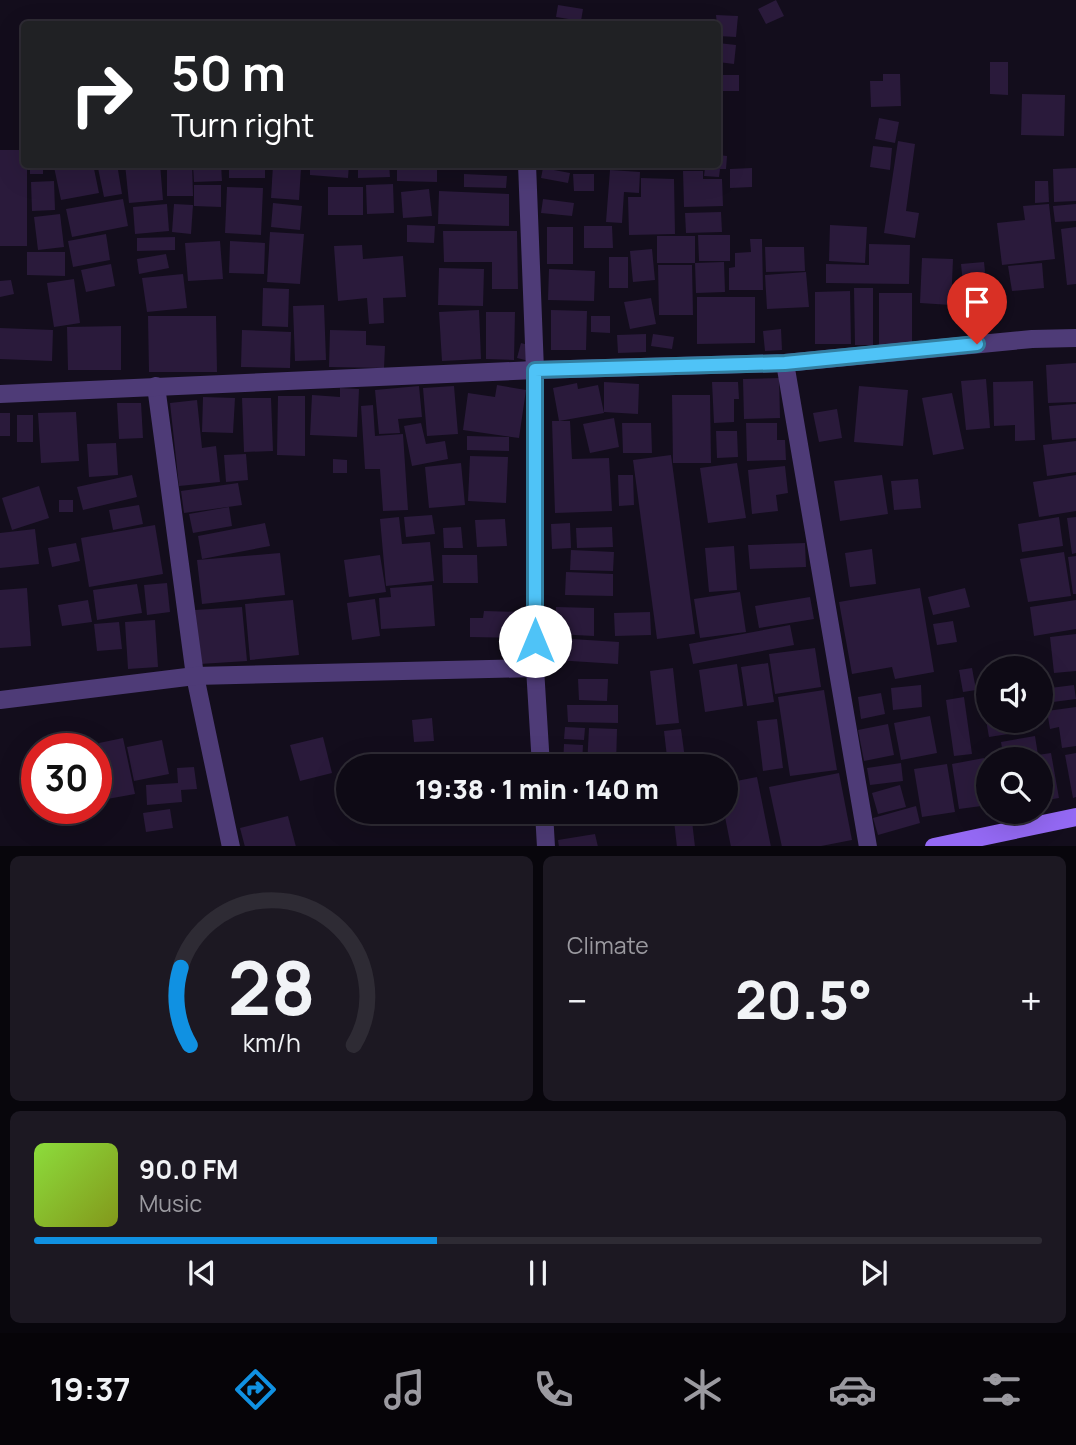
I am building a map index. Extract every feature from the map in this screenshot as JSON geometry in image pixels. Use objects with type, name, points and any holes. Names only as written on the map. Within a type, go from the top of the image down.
[{"type":"main road","points":[[934,846],[1076,817]]},
{"type":"street","points":[[527,168],[535,370],[535,668],[540,754]]},
{"type":"street","points":[[0,394],[535,370],[785,363],[1032,339],[1076,338]]},
{"type":"street","points":[[785,363],[868,846]]},
{"type":"street","points":[[156,386],[195,676],[231,846]]},
{"type":"street","points":[[0,701],[195,676],[535,668]]},
{"type":"street","points":[[545,824],[546,846]]},
{"type":"building","points":[[776,0],[784,16],[766,24],[758,9]]},
{"type":"building","points":[[558,5],[583,9],[581,21],[556,17]]},
{"type":"building","points":[[716,15],[738,16],[736,37],[721,36],[721,21],[717,21]]},
{"type":"building","points":[[721,43],[736,45],[734,64],[721,62]]},
{"type":"building","points":[[990,62],[1008,62],[1008,95],[990,94]]},
{"type":"building","points":[[883,74],[900,74],[901,106],[871,107],[870,81],[883,81]]},
{"type":"building","points":[[721,75],[739,75],[739,91],[721,91]]},
{"type":"building","points":[[1022,94],[1065,95],[1064,136],[1021,135]]},
{"type":"building","points":[[879,118],[899,122],[895,143],[875,139]]},
{"type":"building","points":[[898,141],[915,144],[906,211],[919,213],[915,238],[884,233]]},
{"type":"building","points":[[873,146],[892,148],[890,170],[870,167]]},
{"type":"building","points":[[0,150],[21,150],[21,168],[27,168],[27,246],[0,246]]},
{"type":"building","points":[[721,155],[727,156],[726,169],[720,169],[719,177],[704,176],[705,168],[721,168]]},
{"type":"building","points":[[30,168],[43,168],[43,174],[30,174]]},
{"type":"building","points":[[54,168],[94,168],[99,193],[61,200]]},
{"type":"building","points":[[98,168],[118,168],[122,194],[104,197]]},
{"type":"building","points":[[125,168],[160,168],[163,200],[129,203]]},
{"type":"building","points":[[167,168],[192,168],[193,196],[167,196]]},
{"type":"building","points":[[193,168],[221,168],[222,181],[194,182]]},
{"type":"building","points":[[229,168],[265,168],[265,178],[229,178]]},
{"type":"building","points":[[273,168],[301,168],[299,200],[271,198]]},
{"type":"building","points":[[310,168],[349,168],[348,178],[310,175]]},
{"type":"building","points":[[358,168],[389,168],[390,177],[358,178]]},
{"type":"building","points":[[397,168],[437,168],[437,182],[397,181]]},
{"type":"building","points":[[511,168],[511,170],[479,169]]},
{"type":"building","points":[[543,168],[570,173],[568,183],[541,178]]},
{"type":"building","points":[[752,168],[752,187],[730,188],[730,169]]},
{"type":"building","points":[[1076,168],[1076,201],[1054,202],[1053,169]]},
{"type":"building","points":[[610,170],[640,172],[639,193],[624,192],[622,223],[606,222]]},
{"type":"building","points":[[683,171],[703,171],[703,179],[722,179],[723,206],[684,207]]},
{"type":"building","points":[[464,174],[507,176],[506,188],[464,187]]},
{"type":"building","points":[[573,174],[594,174],[594,191],[574,191]]},
{"type":"building","points":[[641,178],[674,179],[675,234],[629,235],[628,197],[641,197]]},
{"type":"building","points":[[54,181],[55,210],[32,211],[31,182]]},
{"type":"building","points":[[1035,181],[1048,181],[1049,202],[1035,203]]},
{"type":"building","points":[[393,184],[394,213],[367,214],[366,185]]},
{"type":"building","points":[[194,185],[221,185],[221,207],[194,206]]},
{"type":"building","points":[[227,187],[263,188],[261,235],[225,233]]},
{"type":"building","points":[[328,187],[363,187],[363,215],[328,215]]},
{"type":"building","points":[[429,189],[432,216],[403,218],[401,192]]},
{"type":"building","points":[[439,191],[509,194],[509,226],[438,224]]},
{"type":"building","points":[[123,199],[128,226],[72,237],[66,209]]},
{"type":"building","points":[[543,199],[574,203],[572,216],[541,213]]},
{"type":"building","points":[[273,203],[302,206],[300,230],[271,227]]},
{"type":"building","points":[[167,204],[169,231],[135,234],[133,207]]},
{"type":"building","points":[[174,204],[193,205],[191,234],[172,232]]},
{"type":"building","points":[[1049,204],[1055,259],[1002,265],[997,223],[1025,220],[1023,206]]},
{"type":"building","points":[[1076,204],[1076,221],[1055,222],[1053,206]]},
{"type":"building","points":[[721,212],[722,232],[686,233],[685,213]]},
{"type":"building","points":[[60,214],[64,247],[38,250],[34,217]]},
{"type":"building","points":[[407,225],[435,226],[434,243],[407,242]]},
{"type":"building","points":[[830,225],[867,227],[865,263],[829,261]]},
{"type":"building","points":[[584,226],[612,226],[613,248],[584,248]]},
{"type":"building","points":[[547,227],[573,227],[573,264],[547,264]]},
{"type":"building","points":[[1076,227],[1076,284],[1067,285],[1061,229]]},
{"type":"building","points":[[443,231],[517,231],[518,289],[492,289],[492,262],[444,262]]},
{"type":"building","points":[[270,232],[304,234],[300,284],[267,282]]},
{"type":"building","points":[[106,234],[110,260],[73,267],[68,241]]},
{"type":"building","points":[[698,235],[730,235],[730,261],[699,261]]},
{"type":"building","points":[[657,236],[695,236],[695,263],[657,263]]},
{"type":"building","points":[[175,237],[175,250],[137,251],[137,238]]},
{"type":"building","points":[[750,239],[762,239],[763,290],[729,290],[729,268],[735,267],[735,253],[751,252]]},
{"type":"building","points":[[220,241],[223,279],[188,281],[185,243]]},
{"type":"building","points":[[230,241],[265,243],[264,274],[229,273]]},
{"type":"building","points":[[869,244],[910,245],[909,284],[826,283],[826,264],[869,265]]},
{"type":"building","points":[[362,245],[363,259],[403,256],[406,297],[383,298],[384,323],[369,324],[367,298],[338,301],[334,246]]},
{"type":"building","points":[[765,247],[804,247],[805,271],[766,272]]},
{"type":"building","points":[[652,249],[655,280],[633,282],[630,251]]},
{"type":"building","points":[[27,252],[65,252],[65,276],[27,275]]},
{"type":"building","points":[[166,254],[169,268],[139,274],[137,259]]},
{"type":"building","points":[[609,257],[628,257],[628,288],[609,288]]},
{"type":"building","points":[[922,258],[953,259],[951,305],[920,303]]},
{"type":"building","points":[[724,262],[725,292],[696,293],[695,263]]},
{"type":"building","points":[[984,262],[986,282],[963,284],[961,264]]},
{"type":"building","points":[[1042,263],[1044,288],[1012,291],[1008,266]]},
{"type":"building","points":[[111,264],[115,286],[86,292],[81,270]]},
{"type":"building","points":[[658,265],[692,265],[693,315],[659,315]]},
{"type":"building","points":[[439,268],[484,269],[483,306],[438,305]]},
{"type":"building","points":[[549,269],[595,271],[594,301],[548,300]]},
{"type":"building","points":[[806,272],[809,307],[767,309],[765,275]]},
{"type":"building","points":[[183,274],[187,308],[147,312],[142,278]]},
{"type":"building","points":[[74,279],[80,323],[54,327],[47,283]]},
{"type":"building","points":[[11,280],[14,294],[0,297],[0,281]]},
{"type":"building","points":[[997,285],[998,307],[964,308],[963,286]]},
{"type":"building","points":[[263,288],[289,289],[288,327],[262,326]]},
{"type":"building","points":[[854,288],[873,288],[873,345],[855,345]]},
{"type":"building","points":[[850,291],[851,344],[815,344],[815,292]]},
{"type":"building","points":[[879,293],[912,293],[912,344],[879,345]]},
{"type":"building","points":[[697,297],[755,297],[755,343],[697,344]]},
{"type":"building","points":[[651,298],[656,324],[630,329],[624,302]]},
{"type":"building","points":[[324,305],[326,360],[295,361],[293,306]]},
{"type":"building","points":[[479,310],[481,359],[442,361],[439,312]]},
{"type":"building","points":[[551,310],[587,311],[586,350],[551,350]]},
{"type":"building","points":[[486,312],[515,312],[514,360],[486,359]]},
{"type":"building","points":[[148,316],[216,316],[217,372],[149,372]]},
{"type":"building","points":[[591,316],[610,316],[610,333],[591,332]]},
{"type":"building","points":[[121,326],[121,370],[68,370],[67,327]]},
{"type":"building","points":[[0,328],[53,330],[52,361],[0,359]]},
{"type":"building","points":[[781,329],[782,350],[765,351],[763,331]]},
{"type":"building","points":[[242,330],[291,332],[290,368],[241,367]]},
{"type":"building","points":[[330,330],[366,331],[366,345],[385,346],[384,368],[329,367]]},
{"type":"building","points":[[646,334],[646,352],[618,353],[617,335]]},
{"type":"building","points":[[653,334],[674,337],[672,349],[651,346]]},
{"type":"building","points":[[521,343],[532,346],[529,361],[517,358]]},
{"type":"building","points":[[1076,363],[1076,402],[1048,403],[1046,365]]},
{"type":"building","points":[[779,378],[780,418],[744,419],[743,379]]},
{"type":"building","points":[[986,379],[990,428],[966,430],[961,381]]},
{"type":"building","points":[[1033,381],[1035,440],[1015,441],[1015,425],[994,426],[993,382]]},
{"type":"building","points":[[604,382],[639,384],[638,414],[604,412]]},
{"type":"building","points":[[712,382],[738,382],[739,399],[734,399],[734,422],[714,423]]},
{"type":"building","points":[[577,383],[578,389],[598,385],[604,413],[559,421],[553,388]]},
{"type":"building","points":[[497,385],[526,390],[519,438],[463,430],[468,393],[495,397]]},
{"type":"building","points":[[419,386],[422,417],[398,419],[400,433],[379,434],[375,390]]},
{"type":"building","points":[[454,386],[458,434],[427,436],[423,388]]},
{"type":"building","points":[[859,386],[908,390],[903,446],[854,442]]},
{"type":"building","points":[[340,388],[359,389],[357,437],[310,435],[312,395],[340,397]]},
{"type":"building","points":[[952,393],[964,449],[933,455],[922,398]]},
{"type":"building","points":[[672,395],[710,395],[711,463],[673,463]]},
{"type":"building","points":[[278,396],[305,396],[305,456],[277,455]]},
{"type":"building","points":[[203,397],[235,398],[233,433],[202,432]]},
{"type":"building","points":[[242,398],[271,398],[273,451],[244,452]]},
{"type":"building","points":[[197,400],[202,448],[216,446],[220,482],[179,486],[170,403]]},
{"type":"building","points":[[117,403],[141,403],[143,438],[119,439]]},
{"type":"building","points":[[1076,404],[1076,438],[1052,440],[1049,406]]},
{"type":"building","points":[[373,405],[375,436],[403,434],[408,510],[383,511],[380,469],[365,469],[361,406]]},
{"type":"building","points":[[837,409],[842,438],[819,442],[813,413]]},
{"type":"building","points":[[76,412],[79,461],[41,463],[38,413]]},
{"type":"building","points":[[0,413],[10,413],[10,436],[0,436]]},
{"type":"building","points":[[17,415],[33,415],[33,442],[17,442]]},
{"type":"building","points":[[614,418],[619,447],[590,453],[583,424]]},
{"type":"building","points":[[552,421],[570,421],[572,459],[609,458],[612,511],[555,513]]},
{"type":"building","points":[[421,423],[426,444],[445,441],[448,459],[412,466],[404,426]]},
{"type":"building","points":[[622,423],[651,423],[652,453],[623,453]]},
{"type":"building","points":[[746,423],[777,423],[777,440],[785,440],[786,460],[747,461]]},
{"type":"building","points":[[716,431],[737,431],[738,457],[717,458]]},
{"type":"building","points":[[467,436],[509,437],[509,451],[467,450]]},
{"type":"building","points":[[1076,441],[1076,472],[1047,476],[1043,445]]},
{"type":"building","points":[[116,443],[118,475],[89,477],[87,444]]},
{"type":"building","points":[[246,454],[248,480],[226,482],[224,455]]},
{"type":"building","points":[[671,455],[695,634],[657,639],[633,460]]},
{"type":"building","points":[[470,456],[508,457],[506,503],[468,501]]},
{"type":"building","points":[[333,459],[347,460],[347,473],[333,473]]},
{"type":"building","points":[[461,463],[465,505],[429,508],[425,467]]},
{"type":"building","points":[[737,463],[746,518],[708,523],[700,468]]},
{"type":"building","points":[[785,466],[788,493],[776,495],[778,511],[752,514],[748,470]]},
{"type":"building","points":[[132,475],[137,497],[83,510],[77,487]]},
{"type":"building","points":[[618,475],[633,475],[634,505],[619,506]]},
{"type":"building","points":[[882,475],[888,514],[840,521],[834,481]]},
{"type":"building","points":[[1076,475],[1076,511],[1039,517],[1033,482]]},
{"type":"building","points":[[918,479],[921,508],[894,510],[891,481]]},
{"type":"building","points":[[238,483],[242,505],[184,513],[181,491]]},
{"type":"building","points":[[39,486],[49,518],[12,530],[2,498]]},
{"type":"building","points":[[59,500],[73,500],[73,512],[59,512]]},
{"type":"building","points":[[139,505],[143,524],[113,530],[109,510]]},
{"type":"building","points":[[229,507],[232,526],[193,533],[189,514]]},
{"type":"building","points":[[432,515],[435,534],[406,537],[404,517]]},
{"type":"building","points":[[399,517],[402,544],[430,542],[434,581],[386,586],[380,519]]},
{"type":"building","points":[[1059,517],[1063,546],[1022,552],[1018,524]]},
{"type":"building","points":[[1076,517],[1076,553],[1072,554],[1067,518]]},
{"type":"building","points":[[505,519],[507,546],[477,547],[475,520]]},
{"type":"building","points":[[265,523],[270,546],[202,559],[198,536]]},
{"type":"building","points":[[570,523],[571,548],[552,549],[551,524]]},
{"type":"building","points":[[155,525],[163,574],[89,587],[81,538]]},
{"type":"building","points":[[461,527],[463,548],[444,548],[443,528]]},
{"type":"building","points":[[612,527],[613,547],[577,548],[576,528]]},
{"type":"building","points":[[35,529],[39,564],[0,568],[0,533]]},
{"type":"building","points":[[76,543],[80,561],[52,567],[48,548]]},
{"type":"building","points":[[805,543],[806,567],[750,569],[748,545]]},
{"type":"building","points":[[734,546],[737,590],[709,592],[705,548]]},
{"type":"building","points":[[872,549],[876,584],[850,587],[845,553]]},
{"type":"building","points":[[571,550],[614,552],[613,571],[570,570]]},
{"type":"building","points":[[1064,552],[1071,596],[1028,602],[1020,559]]},
{"type":"building","points":[[280,553],[285,595],[202,604],[197,560]]},
{"type":"building","points":[[380,555],[386,592],[349,597],[344,560]]},
{"type":"building","points":[[442,555],[477,555],[478,583],[443,583]]},
{"type":"building","points":[[1076,556],[1076,594],[1073,594],[1068,557]]},
{"type":"building","points":[[566,572],[613,574],[613,596],[565,595]]},
{"type":"building","points":[[167,583],[170,612],[147,615],[144,585]]},
{"type":"building","points":[[137,584],[142,613],[97,620],[93,590]]},
{"type":"building","points":[[432,585],[435,626],[381,629],[379,598],[391,597],[390,588]]},
{"type":"building","points":[[27,588],[31,646],[0,648],[0,590]]},
{"type":"building","points":[[920,588],[934,672],[895,679],[892,667],[852,674],[839,602]]},
{"type":"building","points":[[965,588],[970,607],[933,615],[928,597]]},
{"type":"building","points":[[740,592],[746,632],[700,638],[694,599]]},
{"type":"building","points":[[810,597],[814,619],[759,628],[755,606]]},
{"type":"building","points":[[375,599],[380,636],[352,640],[347,603]]},
{"type":"building","points":[[88,600],[92,622],[62,626],[58,605]]},
{"type":"building","points":[[293,600],[299,655],[250,660],[245,604]]},
{"type":"building","points":[[1076,600],[1076,629],[1034,636],[1030,607]]},
{"type":"building","points":[[242,607],[247,661],[200,664],[195,610]]},
{"type":"building","points":[[556,607],[594,608],[594,636],[556,634]]},
{"type":"building","points":[[484,611],[523,612],[522,638],[470,637],[470,618],[483,618]]},
{"type":"building","points":[[650,612],[651,635],[615,636],[614,613]]},
{"type":"building","points":[[155,620],[158,667],[128,669],[125,622]]},
{"type":"building","points":[[953,621],[957,642],[937,645],[933,624]]},
{"type":"building","points":[[119,622],[122,649],[97,651],[94,624]]},
{"type":"building","points":[[790,625],[794,645],[693,664],[689,644]]},
{"type":"building","points":[[1076,634],[1076,671],[1054,673],[1050,637]]},
{"type":"building","points":[[556,638],[619,642],[618,664],[555,660]]},
{"type":"building","points":[[815,648],[821,687],[775,694],[769,654]]},
{"type":"building","points":[[768,663],[774,702],[747,706],[741,667]]},
{"type":"building","points":[[737,664],[743,706],[705,712],[699,670]]},
{"type":"building","points":[[673,668],[679,723],[656,725],[650,671]]},
{"type":"building","points":[[972,668],[976,690],[963,692],[959,670]]},
{"type":"building","points":[[578,679],[608,679],[607,701],[579,700]]},
{"type":"building","points":[[921,685],[922,707],[893,710],[891,688]]},
{"type":"building","points":[[1074,685],[1076,699],[1053,702],[1053,688]]},
{"type":"building","points":[[824,690],[837,770],[790,776],[778,697]]},
{"type":"building","points":[[881,693],[885,714],[861,719],[858,697]]},
{"type":"building","points":[[964,697],[972,754],[954,756],[946,700]]},
{"type":"building","points":[[567,705],[618,705],[618,723],[568,722]]},
{"type":"building","points":[[1076,707],[1076,746],[1062,748],[1059,727],[1053,728],[1053,710]]},
{"type":"building","points":[[930,716],[937,753],[901,760],[894,723]]},
{"type":"building","points":[[432,718],[434,741],[414,742],[412,720]]},
{"type":"building","points":[[777,719],[783,768],[763,771],[757,721]]},
{"type":"building","points":[[888,724],[894,755],[864,761],[858,730]]},
{"type":"building","points":[[565,727],[585,728],[584,740],[564,739]]},
{"type":"building","points":[[589,728],[617,729],[616,754],[588,754]]},
{"type":"building","points":[[681,729],[684,754],[667,754],[664,731]]},
{"type":"building","points":[[988,733],[1015,733],[989,737]]},
{"type":"building","points":[[1035,736],[1037,747],[1002,747],[1001,742]]},
{"type":"building","points":[[323,737],[332,773],[300,781],[290,745]]},
{"type":"building","points":[[123,738],[135,794],[112,798],[112,740]]},
{"type":"building","points":[[162,740],[169,774],[134,781],[127,747]]},
{"type":"building","points":[[564,744],[583,745],[583,754],[564,754]]},
{"type":"building","points":[[1076,753],[1076,797],[1073,798],[1065,755]]},
{"type":"building","points":[[976,760],[976,807],[959,809],[952,764]]},
{"type":"building","points":[[901,763],[903,781],[870,785],[867,768]]},
{"type":"building","points":[[947,764],[955,812],[922,817],[914,769]]},
{"type":"building","points":[[1053,764],[1059,798],[1053,799]]},
{"type":"building","points":[[194,767],[197,789],[181,790],[182,802],[147,805],[146,785],[178,783],[177,768]]},
{"type":"building","points":[[839,773],[852,840],[821,846],[782,846],[769,787]]},
{"type":"building","points":[[757,777],[771,846],[731,846],[726,824],[738,824],[738,781]]},
{"type":"building","points":[[900,785],[906,807],[878,814],[872,793]]},
{"type":"building","points":[[916,806],[920,823],[878,835],[873,818]]},
{"type":"building","points":[[170,809],[173,828],[146,832],[143,813]]},
{"type":"building","points":[[288,816],[296,846],[245,846],[240,828]]},
{"type":"building","points":[[674,824],[692,824],[695,846],[677,846]]},
{"type":"building","points":[[595,834],[598,846],[559,846],[558,840]]},
{"type":"route","points":[[535,641],[535,370],[785,363],[977,344]]}]
